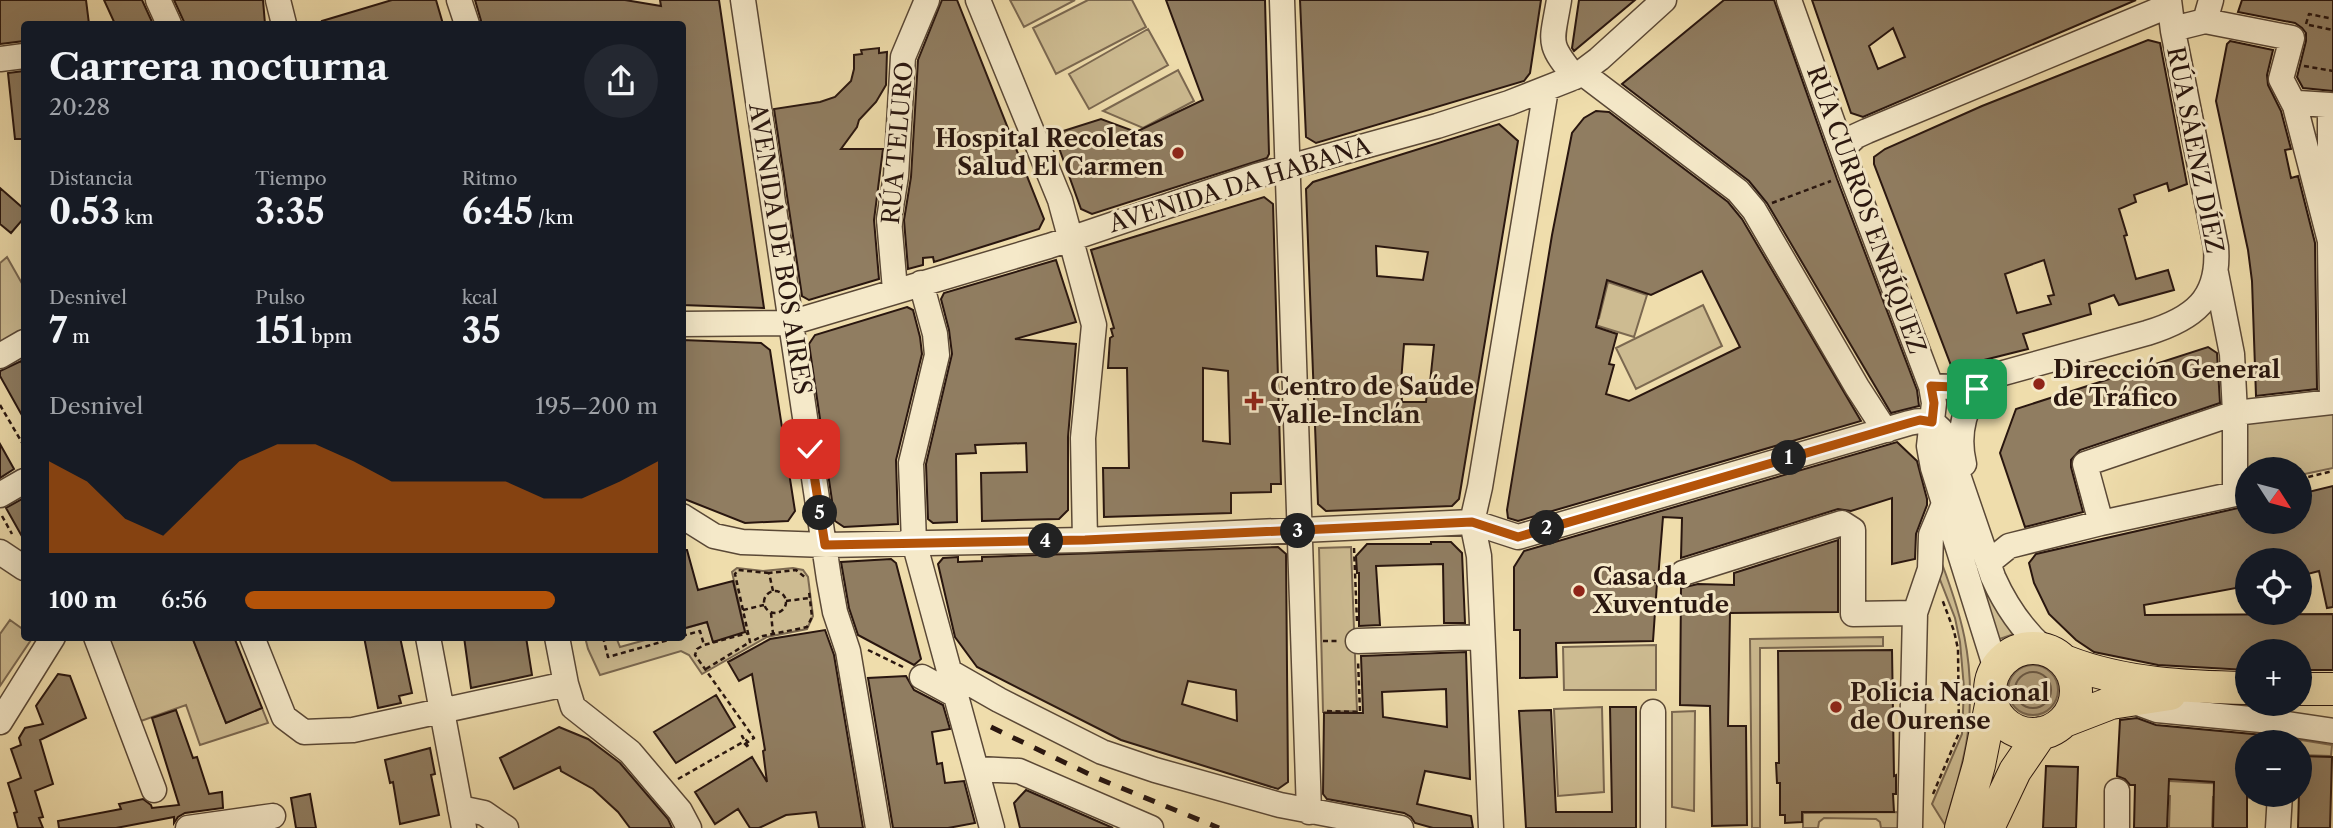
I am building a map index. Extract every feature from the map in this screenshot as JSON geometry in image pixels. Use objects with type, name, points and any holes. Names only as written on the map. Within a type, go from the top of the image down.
[{"type":"main road","points":[[1961,828],[1979,765],[1996,668],[2003,659],[2020,649],[2055,655],[2106,675],[2205,688],[2235,688]]},
{"type":"main road","points":[[1988,828],[2015,771],[2073,710],[2076,680],[2055,655]]},
{"type":"main road","points":[[1991,705],[1999,718],[2020,733],[2054,727],[2091,709],[2205,688]]},
{"type":"main road","points":[[2312,689],[2333,689]]},
{"type":"street","points":[[158,0],[168,21]]},
{"type":"street","points":[[278,0],[283,21]]},
{"type":"street","points":[[459,0],[466,21]]},
{"type":"street","name":"AVENIDA DE BOS AIRES","points":[[743,0],[835,612],[857,650],[878,828]]},
{"type":"street","name":"RÚA TELURO","points":[[895,290],[889,219],[896,176],[903,57],[927,0]]},
{"type":"street","points":[[978,0],[1060,200],[1094,325],[1083,438],[1085,540]]},
{"type":"street","points":[[1282,0],[1308,812]]},
{"type":"street","points":[[1559,0],[1552,41],[1556,54],[1578,74],[1738,191],[1754,210],[1857,387],[1887,430]]},
{"type":"street","name":"AVENIDA DA HABANA","points":[[686,324],[790,323],[1072,238],[1289,167],[1437,126],[1546,89],[1578,74],[1664,0]]},
{"type":"street","name":"RÚA CURROS ENRÍQUEZ","points":[[1789,0],[1848,144],[1851,174],[1935,386],[1929,446],[1944,504],[1996,668]]},
{"type":"street","points":[[1802,0],[1848,144],[1935,386],[1948,446]]},
{"type":"street","points":[[1848,144],[1867,131],[2180,11],[2298,31],[2281,79],[2295,106],[2330,241]]},
{"type":"street","name":"RÚA SÁENZ DÍEZ","points":[[1935,386],[1953,387],[2162,329],[2204,304],[2216,273],[2216,247],[2180,11]]},
{"type":"street","points":[[0,59],[21,56]]},
{"type":"street","points":[[1491,828],[1479,556],[1472,522],[1546,89]]},
{"type":"street","points":[[2101,523],[2085,464],[2235,413],[2332,402],[2330,105],[2298,103],[2295,106]]},
{"type":"street","points":[[1988,563],[2009,546],[2235,494],[2232,354],[2216,273]]},
{"type":"street","points":[[921,284],[935,334],[937,355],[911,463],[914,542],[992,828]]},
{"type":"street","points":[[2189,313],[2216,325],[2232,354]]},
{"type":"street","points":[[0,356],[21,344]]},
{"type":"street","points":[[1976,526],[1960,436],[1966,408],[1984,377]]},
{"type":"street","points":[[686,518],[714,536],[742,542],[825,545],[1085,540],[1472,522],[1518,537],[1920,420],[1932,422],[1942,430],[2001,595],[2030,636],[2055,655]]},
{"type":"street","points":[[0,495],[21,483]]},
{"type":"street","points":[[1910,828],[1915,623],[1930,569],[1931,535],[1944,504]]},
{"type":"street","points":[[1683,573],[1842,523],[1853,530],[1853,614],[1915,623]]},
{"type":"street","points":[[0,552],[21,566]]},
{"type":"street","points":[[1358,641],[1482,637]]},
{"type":"street","points":[[0,722],[51,641]]},
{"type":"street","points":[[98,641],[154,790]]},
{"type":"street","points":[[254,641],[284,717],[304,732],[353,730],[566,684]]},
{"type":"street","points":[[429,641],[462,818],[484,814],[506,828]]},
{"type":"street","points":[[558,641],[573,708],[630,751],[680,811],[689,828]]},
{"type":"street","points":[[950,672],[1102,752],[1155,770],[1308,812],[1401,828]]},
{"type":"street","points":[[922,677],[957,696]]},
{"type":"street","points":[[2131,700],[2157,710],[2267,730]]},
{"type":"street","points":[[1653,712],[1653,828]]},
{"type":"street","points":[[2312,732],[2333,731]]},
{"type":"street","points":[[978,769],[1019,771],[1151,828]]},
{"type":"street","points":[[2117,791],[2117,828]]},
{"type":"street","points":[[2278,828],[2279,807]]},
{"type":"street","points":[[188,828],[273,816]]},
{"type":"path","points":[[2298,31],[2309,14],[2333,19]]},
{"type":"path","points":[[1773,203],[1851,174]]},
{"type":"path","points":[[0,405],[21,441]]},
{"type":"path","points":[[2312,476],[2333,471]]},
{"type":"path","points":[[1930,569],[1956,639],[1959,733],[1933,794]]},
{"type":"path","points":[[750,642],[735,571],[769,573],[796,570],[801,571],[807,580]]},
{"type":"path","points":[[769,573],[773,591]]},
{"type":"path","points":[[706,669],[750,642],[807,627],[812,617],[808,589]]},
{"type":"path","points":[[773,634],[771,613],[764,605],[764,597],[773,591],[780,592],[786,601]]},
{"type":"path","points":[[786,601],[809,598]]},
{"type":"path","points":[[771,613],[782,611],[786,601]]},
{"type":"path","points":[[743,610],[764,605]]},
{"type":"path","points":[[686,635],[701,631],[705,645]]},
{"type":"path","points":[[661,789],[743,741],[749,748],[742,736],[748,743],[754,738],[695,654],[697,649],[705,645],[748,633]]},
{"type":"path","points":[[604,641],[608,657],[664,641]]},
{"type":"path","points":[[1303,641],[1358,641]]},
{"type":"path","points":[[857,650],[922,677]]},
{"type":"shaded area","points":[[1010,0],[1075,0],[1024,27]]},
{"type":"shaded area","points":[[1088,0],[1132,0],[1146,27],[1056,74],[1033,28]]},
{"type":"shaded area","points":[[1148,29],[1168,65],[1089,109],[1069,74]]},
{"type":"shaded area","points":[[1178,70],[1194,101],[1143,128],[1103,111]]},
{"type":"shaded area","points":[[7,257],[21,282],[21,332],[0,343],[0,263]]},
{"type":"shaded area","points":[[1608,282],[1647,295],[1634,337],[1582,321],[1584,315],[1599,318]]},
{"type":"shaded area","points":[[1703,305],[1722,346],[1636,389],[1616,348]]},
{"type":"shaded area","points":[[2333,403],[2333,468],[2312,472],[2312,457],[2245,457],[2238,417]]},
{"type":"shaded area","points":[[1351,547],[1357,711],[1323,712],[1319,548]]},
{"type":"shaded area","points":[[1936,548],[1959,615],[1970,681],[1966,743],[1945,825],[1932,804],[1962,734],[1964,688],[1960,642],[1955,618],[1937,572]]},
{"type":"shaded area","points":[[737,568],[763,571],[793,568],[803,570],[808,577],[813,616],[807,629],[767,637],[702,674],[689,655],[681,651],[600,675],[586,641],[618,641],[620,647],[642,641],[686,641],[686,628],[707,622],[713,641],[745,631],[732,572]]},
{"type":"shaded area","points":[[1982,577],[2017,633],[1994,641]]},
{"type":"shaded area","points":[[10,620],[21,628],[21,641],[30,641],[0,686],[0,634]]},
{"type":"shaded area","points":[[1883,637],[1883,646],[1760,648],[1760,828],[1752,828],[1750,639]]},
{"type":"shaded area","points":[[107,641],[194,641],[226,723],[262,708],[268,723],[200,745],[186,705],[141,721]]},
{"type":"shaded area","points":[[1656,645],[1656,690],[1564,690],[1563,647]]},
{"type":"shaded area","points":[[2025,658],[2039,658],[2051,663],[2060,672],[2065,691],[2063,704],[2056,715],[2039,724],[2025,724],[2013,719],[2004,710],[1999,698],[1999,684],[2004,672],[2013,663]]},
{"type":"shaded area","points":[[1602,707],[1604,792],[1558,796],[1554,709]]},
{"type":"shaded area","points":[[1695,711],[1694,811],[1672,807],[1672,712]]},
{"type":"shaded area","points":[[2312,742],[2332,745],[2331,756],[2312,755]]},
{"type":"shaded area","points":[[2149,780],[2235,784],[2235,797],[2213,797],[2212,828],[2169,828],[2170,796],[2138,795]]},
{"type":"shaded area","points":[[1906,812],[1906,828],[1881,828],[1876,819],[1824,818],[1819,822],[1818,828],[1803,828],[1803,813]]},
{"type":"water","points":[[2033,665],[2051,672],[2058,690],[2051,708],[2033,715],[2015,708],[2008,690],[2015,672]]},
{"type":"building","points":[[0,0],[86,0],[89,21],[21,21],[21,41],[0,44]]},
{"type":"building","points":[[104,0],[142,0],[152,21],[114,21]]},
{"type":"building","points":[[174,0],[263,0],[265,21],[184,21]]},
{"type":"building","points":[[392,0],[436,0],[442,21],[322,21]]},
{"type":"building","points":[[475,0],[625,0],[661,6],[660,0],[719,0],[764,308],[686,305],[686,21],[481,21]]},
{"type":"building","points":[[942,0],[957,0],[1044,219],[1039,229],[934,262],[933,257],[923,258],[923,265],[908,269],[904,220],[911,177],[918,60]]},
{"type":"building","points":[[1166,0],[1265,0],[1269,154],[1267,158],[1092,214],[1081,209],[1054,134],[1101,119],[1136,132],[1203,100]]},
{"type":"building","points":[[1300,0],[1541,0],[1530,73],[1524,81],[1316,143],[1306,137]]},
{"type":"building","points":[[1579,0],[1635,0],[1574,51],[1572,48]]},
{"type":"building","points":[[1724,0],[1774,0],[1837,179],[1917,390],[1919,406],[1891,413],[1767,203],[1749,181],[1622,84]]},
{"type":"building","points":[[1812,0],[2136,0],[1863,117],[1851,113]],"holes":[[[1893,28],[1905,57],[1878,69],[1869,46]]]},
{"type":"building","points":[[2242,0],[2333,0],[2333,91],[2303,88],[2297,77],[2306,41],[2306,33],[2302,28],[2295,23],[2238,12]]},
{"type":"building","points":[[2148,40],[2160,43],[2187,184],[2169,191],[2167,183],[2134,195],[2136,202],[2119,209],[2136,279],[2168,270],[2174,290],[2119,305],[2114,295],[2089,304],[2091,314],[2023,334],[2028,349],[1952,368],[1874,164],[1874,157],[1885,149],[1982,106]],"holes":[[[2044,260],[2054,295],[2048,296],[2051,304],[2017,313],[2005,274]]]},
{"type":"building","points":[[2230,41],[2273,50],[2267,75],[2268,85],[2281,111],[2291,149],[2285,150],[2291,178],[2298,176],[2315,243],[2317,389],[2256,396],[2252,281],[2248,250],[2216,101],[2227,44]]},
{"type":"building","points":[[879,48],[879,53],[887,52],[886,85],[841,149],[883,149],[874,220],[879,279],[809,300],[802,296],[774,109],[835,97],[851,81],[854,55],[862,54],[861,50]]},
{"type":"building","points":[[21,71],[21,139],[15,139],[8,73]]},
{"type":"building","points":[[1596,111],[1609,112],[1728,202],[1742,219],[1861,421],[1518,521],[1508,518],[1507,510],[1552,235],[1572,133],[1584,118]],"holes":[[[1702,271],[1740,347],[1629,401],[1606,394],[1614,365],[1609,364],[1617,334],[1596,327],[1607,280],[1651,295]]]},
{"type":"building","points":[[1499,124],[1518,141],[1459,499],[1452,506],[1326,511],[1318,504],[1306,189],[1313,182]],"holes":[[[1376,246],[1428,252],[1423,280],[1377,276]],[[1404,344],[1434,345],[1426,402],[1402,402]]]},
{"type":"building","points":[[0,188],[21,206],[21,221],[11,233],[0,224]]},
{"type":"building","points":[[1264,197],[1273,204],[1281,484],[1271,484],[1271,492],[1231,493],[1231,513],[1104,517],[1103,468],[1129,468],[1127,368],[1108,368],[1110,338],[1113,336],[1111,329],[1114,328],[1091,250]],"holes":[[[1203,368],[1228,371],[1230,444],[1203,441]]]},
{"type":"building","points":[[1056,260],[1076,322],[1015,339],[1076,344],[1068,437],[1068,510],[1059,519],[982,521],[981,473],[1027,472],[1026,443],[975,445],[976,453],[956,454],[957,522],[933,523],[928,519],[926,464],[952,354],[941,299],[944,293]]},
{"type":"building","points":[[907,307],[913,310],[922,354],[896,460],[898,524],[844,527],[835,521],[809,344],[815,335]]},
{"type":"building","points":[[686,340],[761,343],[770,350],[795,511],[788,521],[745,523],[686,500]]},
{"type":"building","points":[[2208,347],[2217,353],[2220,403],[2080,450],[2071,460],[2071,467],[2083,512],[2025,527],[2000,453],[2016,409]]},
{"type":"building","points":[[21,361],[21,414],[0,376],[0,371]]},
{"type":"building","points":[[1897,442],[1917,461],[1927,499],[1916,534],[1915,559],[1892,564],[1892,498],[1851,511],[1838,509],[1681,558],[1682,518],[1663,517],[1658,579],[1646,583],[1657,583],[1653,641],[1556,643],[1557,677],[1520,678],[1520,630],[1514,630],[1514,567],[1524,551]]},
{"type":"building","points":[[0,444],[14,469],[0,478]]},
{"type":"building","points":[[2333,486],[2333,607],[2327,608],[2319,571],[2312,573],[2312,548],[2235,548],[2235,588],[2144,605],[2145,615],[2235,615],[2235,625],[2312,625],[2312,614],[2333,614],[2333,670],[2312,670],[2312,639],[2235,639],[2235,669],[2158,665],[2094,652],[2076,640],[2049,614],[2034,583],[2029,563],[2036,554],[2235,509],[2235,534],[2312,534],[2312,491]]},
{"type":"building","points":[[21,500],[21,535],[6,508]]},
{"type":"building","points":[[1838,540],[1838,612],[1730,613],[1728,726],[1746,726],[1747,825],[1712,826],[1710,706],[1680,705],[1681,588],[1698,584],[1734,585],[1734,573]]},
{"type":"building","points":[[1451,542],[1462,553],[1465,623],[1444,623],[1443,564],[1376,566],[1380,625],[1359,626],[1359,573],[1356,556],[1367,544]]},
{"type":"building","points":[[1278,547],[1286,554],[1288,782],[1278,789],[1121,740],[977,667],[955,637],[938,564],[943,558],[958,557],[958,562],[982,561],[982,557]],"holes":[[[1188,681],[1236,690],[1237,721],[1182,704]]]},
{"type":"building","points":[[686,550],[698,590],[733,581],[745,632],[713,642],[707,622],[686,628]]},
{"type":"building","points":[[891,559],[896,563],[921,659],[914,665],[858,635],[849,608],[841,562]]},
{"type":"building","points":[[825,630],[834,655],[863,828],[819,828],[816,812],[786,815],[759,828],[750,828],[738,809],[715,824],[695,792],[752,757],[767,782],[765,750],[752,674],[739,681],[728,662],[770,639]]},
{"type":"building","points":[[194,641],[236,641],[262,708],[226,723]]},
{"type":"building","points":[[365,641],[401,641],[412,693],[399,696],[401,703],[378,708]]},
{"type":"building","points":[[465,641],[527,641],[532,675],[471,688]]},
{"type":"building","name":"Policia Nacional de Ourense","points":[[1892,650],[1894,776],[1896,775],[1894,812],[1802,812],[1802,822],[1785,823],[1785,815],[1780,815],[1780,783],[1777,783],[1776,763],[1779,763],[1778,651]]},
{"type":"building","points":[[1466,652],[1470,779],[1425,771],[1417,804],[1471,816],[1473,828],[1433,828],[1415,823],[1404,813],[1327,799],[1323,794],[1324,713],[1363,713],[1361,656]],"holes":[[[1446,689],[1447,727],[1383,717],[1382,692]]]},
{"type":"building","points":[[58,674],[70,676],[86,718],[40,740],[53,784],[35,791],[43,817],[39,818],[43,828],[18,828],[14,813],[17,812],[8,783],[21,778],[11,749],[21,745],[19,738],[25,728],[43,724],[36,706]]},
{"type":"building","points":[[906,676],[914,690],[943,705],[950,729],[932,732],[937,764],[942,763],[945,783],[964,781],[975,823],[948,828],[893,828],[868,678]]},
{"type":"building","points":[[716,695],[735,727],[676,763],[654,732]]},
{"type":"building","points":[[1610,707],[1636,707],[1636,828],[1526,828],[1519,711],[1551,710],[1556,812],[1612,812]]},
{"type":"building","points":[[176,710],[193,758],[197,757],[209,794],[222,792],[223,808],[185,813],[174,823],[174,817],[116,828],[59,828],[58,821],[121,809],[119,804],[143,799],[152,808],[179,805],[152,718]]},
{"type":"building","points":[[2137,718],[2156,725],[2235,732],[2235,807],[2247,807],[2247,828],[2213,828],[2214,782],[2169,779],[2167,828],[2134,828],[2135,785],[2130,785],[2117,776],[2120,720]]},
{"type":"building","points":[[559,727],[588,739],[620,763],[668,819],[672,828],[630,828],[618,812],[593,789],[561,771],[560,767],[514,789],[500,758]]},
{"type":"building","points":[[430,748],[435,774],[431,775],[439,815],[400,824],[393,782],[390,783],[385,760]]},
{"type":"building","points":[[2312,756],[2332,757],[2330,828],[2298,828],[2299,807],[2312,807]]},
{"type":"building","points":[[2046,766],[2078,767],[2076,828],[2043,828]]},
{"type":"building","points":[[1026,790],[1113,828],[1020,828],[1014,803]]},
{"type":"building","points":[[310,794],[316,828],[296,828],[291,798]]},
{"type":"railway","points":[[991,727],[1097,778],[1219,828]]},
{"type":"place","name":"Hospital Recoletas Salud El Carmen","points":[[1178,153]]},
{"type":"place","name":"Dirección General de Tráfico","points":[[2039,384]]},
{"type":"place","name":"Centro de Saúde Valle-Inclán","points":[[1254,401]]},
{"type":"place","name":"Casa da Xuventude","points":[[1579,591]]},
{"type":"place","name":"Policia Nacional de Ourense","points":[[1836,707]]},
{"type":"route","points":[[810,449],[825,545],[1085,540],[1472,522],[1518,537],[1909,423],[1920,420],[1932,422],[1934,403],[1931,386],[1953,387],[1984,377],[1977,389]]}]
